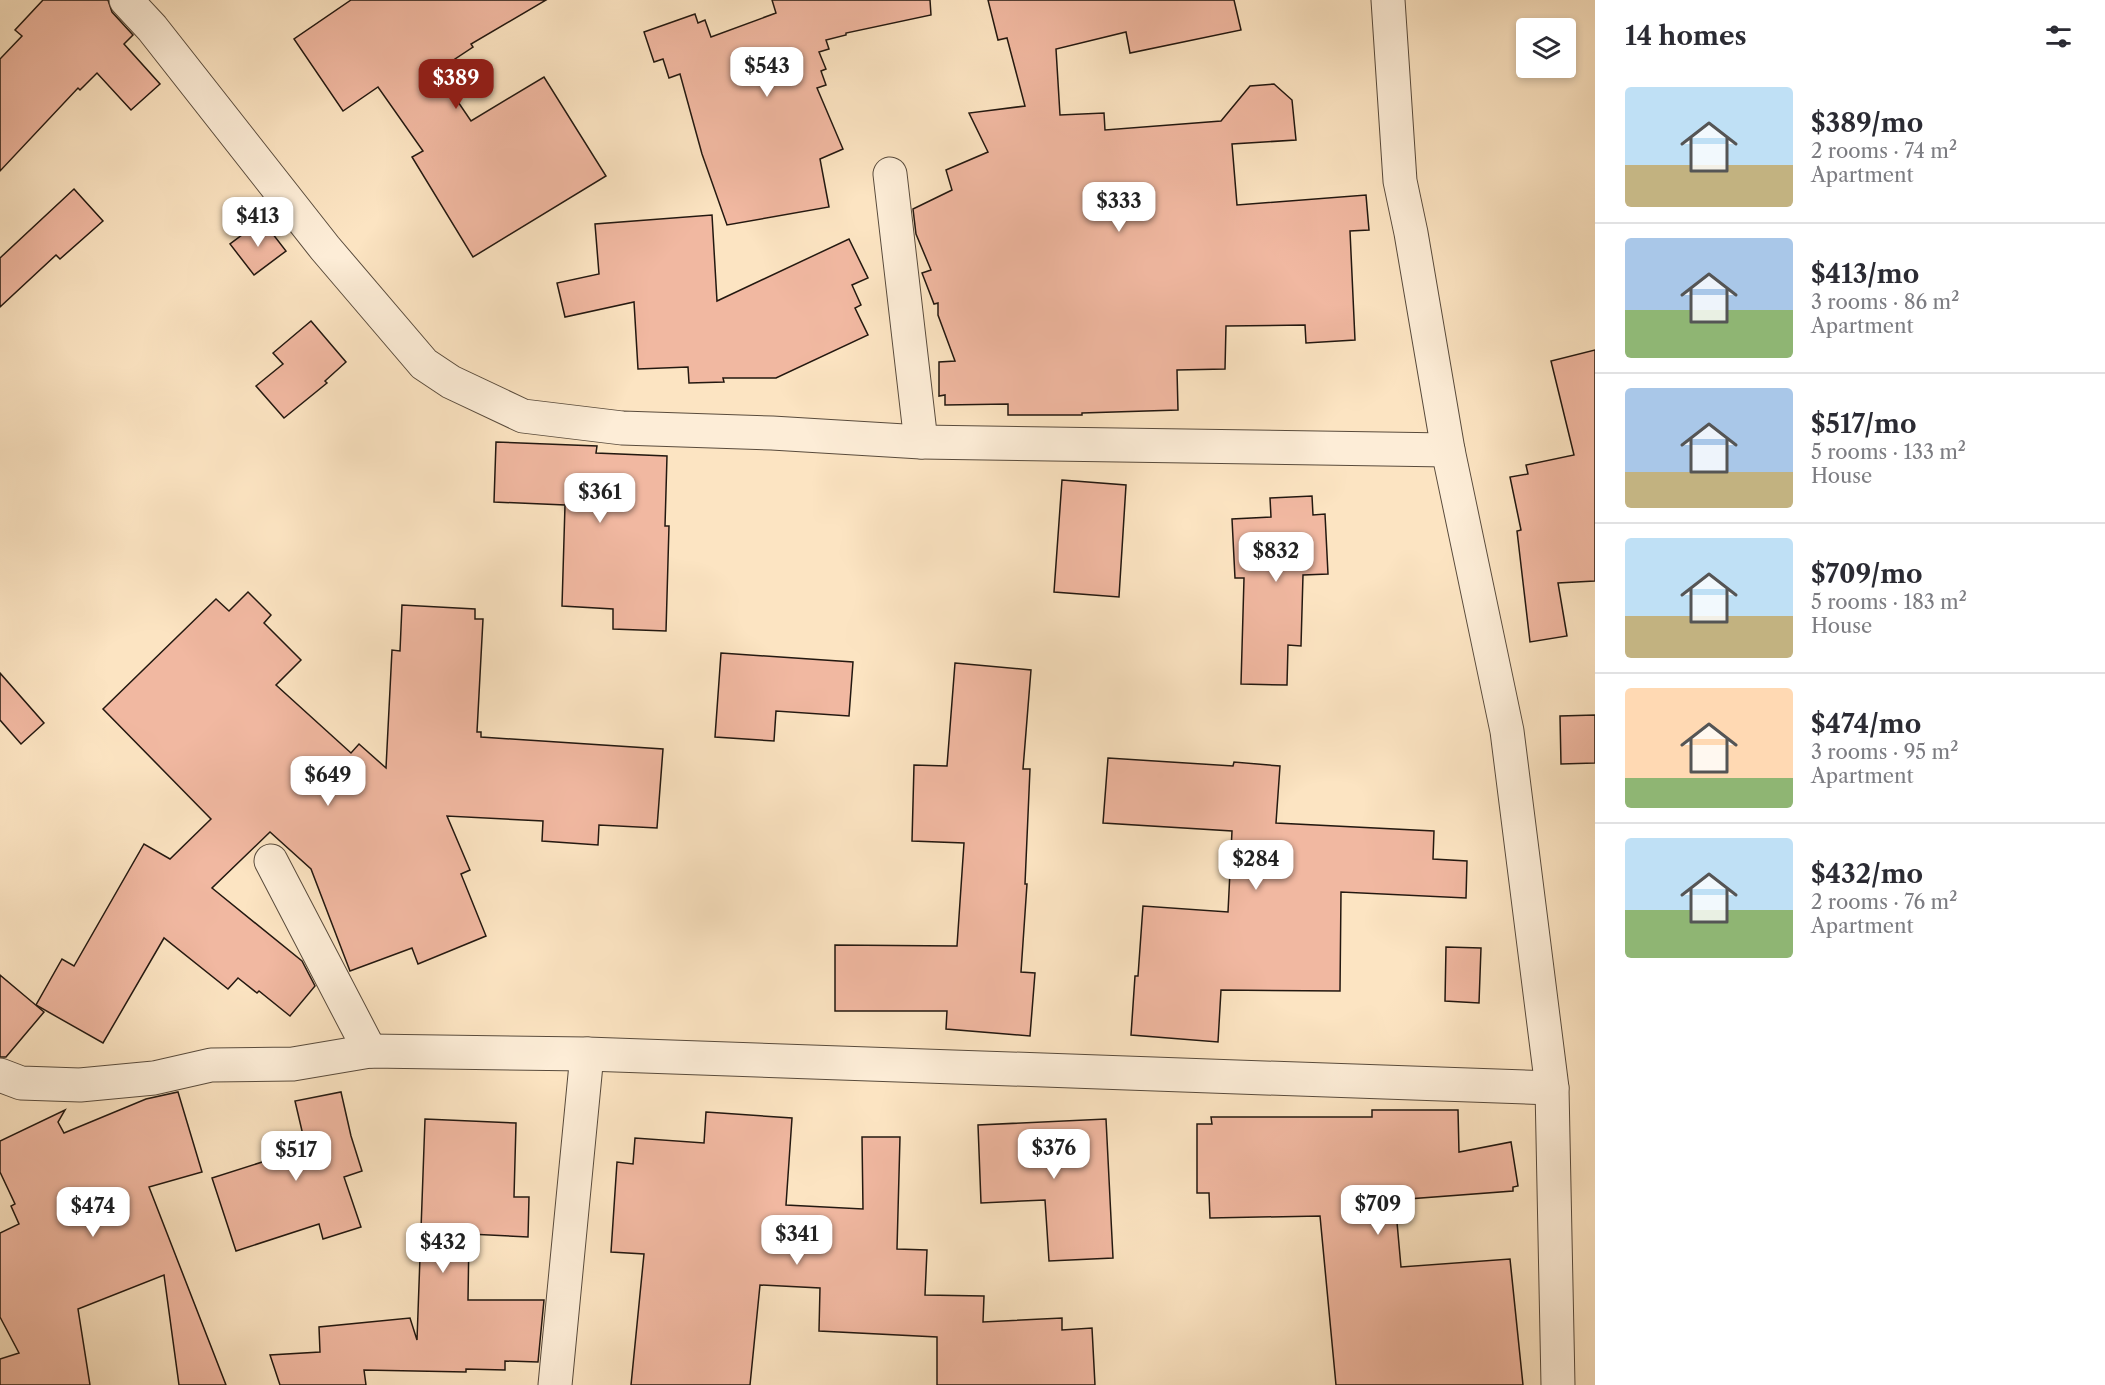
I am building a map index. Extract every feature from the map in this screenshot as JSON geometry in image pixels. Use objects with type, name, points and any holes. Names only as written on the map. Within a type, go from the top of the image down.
[{"type":"street","points":[[126,0],[152,28],[325,248],[424,364],[451,382],[523,416],[622,428],[772,433],[921,442],[1448,450]]},
{"type":"street","points":[[1388,0],[1400,181],[1448,450],[1507,731],[1552,1088],[1558,1385]]},
{"type":"street","points":[[890,174],[921,442]]},
{"type":"street","points":[[271,861],[370,1051]]},
{"type":"street","points":[[0,1074],[21,1083],[80,1085],[154,1077],[211,1065],[292,1064],[370,1051],[587,1054],[1552,1088]]},
{"type":"street","points":[[555,1385],[587,1054]]},
{"type":"building","points":[[43,0],[108,0],[112,12],[133,35],[124,44],[160,84],[131,110],[97,73],[80,90],[78,88],[0,171],[0,59],[22,36],[15,30]]},
{"type":"building","points":[[351,0],[546,0],[471,44],[473,47],[437,71],[471,121],[544,77],[606,176],[473,257],[412,157],[423,151],[378,87],[343,111],[294,39]]},
{"type":"building","points":[[772,0],[930,0],[931,15],[846,33],[846,35],[826,40],[829,49],[819,52],[826,69],[821,71],[826,85],[817,88],[843,149],[820,159],[829,207],[727,225],[702,154],[680,74],[669,78],[663,59],[654,62],[644,32],[695,14],[698,23],[705,20],[711,37],[776,13]]},
{"type":"building","points":[[988,0],[1234,0],[1241,30],[1130,53],[1126,32],[1056,49],[1060,115],[1104,113],[1105,130],[1221,121],[1250,86],[1274,84],[1292,100],[1296,140],[1232,144],[1237,205],[1366,195],[1369,230],[1350,231],[1355,340],[1306,343],[1305,325],[1226,326],[1225,369],[1177,370],[1178,410],[1082,413],[1082,415],[1008,415],[1008,404],[945,405],[945,395],[939,396],[939,362],[955,361],[938,315],[938,303],[934,304],[922,273],[931,270],[916,234],[913,209],[952,190],[946,170],[988,152],[969,113],[1025,106],[1007,38],[998,40]]},
{"type":"building","points":[[74,189],[103,221],[60,259],[56,255],[0,307],[0,258]]},
{"type":"building","points":[[712,215],[717,301],[849,239],[868,278],[852,285],[861,305],[855,308],[868,335],[776,378],[723,378],[724,382],[689,383],[688,367],[638,369],[634,302],[565,317],[557,283],[599,274],[595,224]]},
{"type":"building","points":[[262,220],[286,251],[254,275],[230,244]]},
{"type":"building","points":[[311,321],[346,362],[325,381],[327,383],[284,418],[256,386],[283,364],[273,353]]},
{"type":"building","points":[[1595,350],[1595,581],[1558,583],[1567,636],[1530,642],[1517,531],[1521,530],[1510,477],[1528,474],[1526,465],[1574,455],[1551,361]]},
{"type":"building","points":[[496,442],[597,446],[596,453],[667,456],[665,526],[669,526],[666,631],[613,629],[613,609],[562,606],[565,505],[494,502]]},
{"type":"building","points":[[1062,480],[1126,485],[1119,597],[1054,592]]},
{"type":"building","points":[[1312,496],[1313,515],[1325,514],[1328,574],[1303,575],[1301,646],[1288,645],[1287,685],[1241,684],[1244,578],[1235,578],[1232,519],[1271,517],[1270,498]]},
{"type":"building","points":[[248,592],[271,615],[264,623],[301,660],[276,685],[351,753],[359,744],[386,768],[392,650],[400,651],[402,605],[475,609],[475,619],[483,619],[477,732],[481,732],[481,737],[663,749],[657,828],[599,825],[598,845],[542,841],[543,821],[447,816],[470,870],[461,874],[486,936],[418,964],[412,948],[350,971],[311,869],[270,832],[212,888],[302,961],[315,986],[290,1016],[259,991],[257,993],[238,978],[228,989],[164,938],[103,1043],[36,1005],[62,959],[74,966],[144,844],[170,859],[211,819],[103,709],[216,599],[229,611]]},
{"type":"building","points":[[721,653],[853,662],[849,716],[776,711],[774,741],[715,737]]},
{"type":"building","points":[[955,663],[1031,670],[1023,769],[1030,769],[1025,884],[1027,884],[1021,972],[1035,973],[1030,1036],[946,1029],[947,1011],[835,1011],[835,945],[957,946],[964,843],[912,841],[914,765],[947,766]]},
{"type":"building","points":[[0,673],[44,723],[21,744],[0,720]]},
{"type":"building","points":[[1595,715],[1595,763],[1561,764],[1560,716]]},
{"type":"building","points":[[1108,758],[1233,766],[1234,762],[1280,766],[1276,823],[1434,831],[1433,859],[1467,861],[1466,898],[1341,892],[1340,991],[1221,990],[1218,1042],[1131,1035],[1143,906],[1228,912],[1232,831],[1103,823]]},
{"type":"building","points":[[1446,947],[1481,948],[1479,1003],[1445,1001]]},
{"type":"building","points":[[0,975],[44,1012],[6,1057],[0,1057]]},
{"type":"building","points":[[178,1092],[202,1172],[149,1187],[226,1385],[179,1385],[164,1275],[78,1309],[90,1385],[0,1385],[0,1359],[19,1353],[0,1317],[0,1233],[19,1224],[11,1206],[15,1204],[0,1172],[0,1141],[65,1110],[58,1122],[64,1133],[146,1099]]},
{"type":"building","points":[[341,1092],[362,1171],[344,1177],[361,1227],[323,1239],[319,1224],[236,1251],[212,1178],[306,1148],[295,1101]]},
{"type":"building","points":[[1372,1110],[1458,1110],[1459,1152],[1511,1142],[1518,1186],[1513,1187],[1513,1191],[1395,1200],[1401,1267],[1510,1259],[1523,1385],[1336,1385],[1320,1216],[1210,1218],[1209,1193],[1197,1193],[1197,1124],[1212,1124],[1211,1117],[1372,1117]]},
{"type":"building","points":[[706,1112],[792,1118],[786,1205],[863,1209],[862,1137],[900,1137],[897,1249],[927,1250],[925,1295],[984,1296],[983,1322],[1062,1318],[1062,1330],[1092,1328],[1095,1385],[937,1385],[937,1337],[819,1331],[820,1288],[760,1285],[750,1385],[631,1385],[644,1254],[611,1252],[617,1162],[633,1164],[635,1138],[704,1143]]},
{"type":"building","points":[[425,1119],[516,1123],[514,1197],[529,1197],[528,1237],[469,1234],[468,1300],[544,1300],[538,1362],[505,1361],[505,1370],[466,1369],[466,1372],[364,1370],[366,1385],[280,1385],[270,1355],[320,1352],[319,1327],[410,1318],[417,1340]]},
{"type":"building","points":[[1106,1119],[1113,1258],[1049,1261],[1045,1200],[981,1203],[978,1125]]}]
